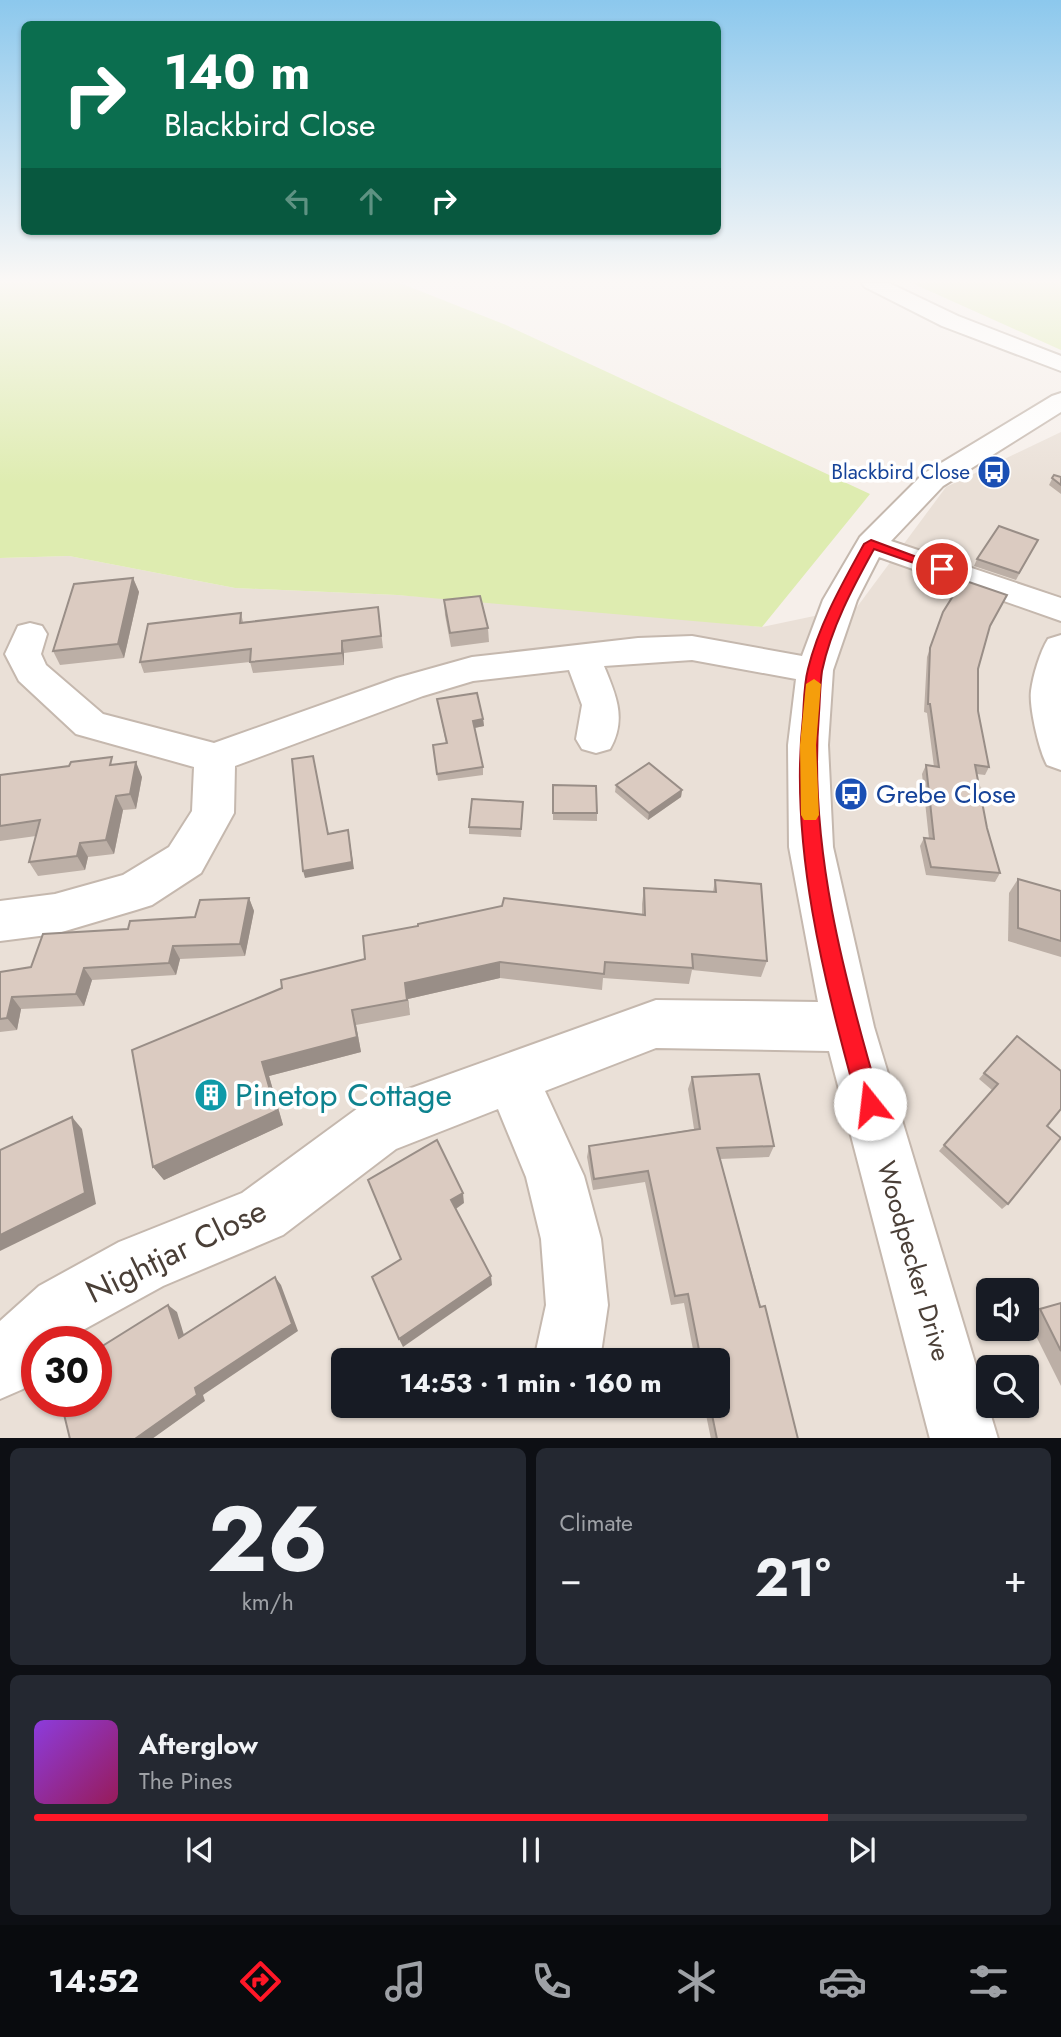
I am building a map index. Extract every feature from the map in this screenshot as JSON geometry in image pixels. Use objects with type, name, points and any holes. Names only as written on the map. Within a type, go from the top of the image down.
[{"type":"street","points":[[1025,350],[1061,364]]},
{"type":"street","name":"Woodpecker Drive","points":[[964,1438],[848,1027],[811,846],[808,745],[815,670],[840,600],[871,544],[933,480],[1061,401]]},
{"type":"street","points":[[871,544],[1061,610]]},
{"type":"street","points":[[30,634],[23,654],[32,671],[90,724],[215,758],[410,687],[472,669],[638,650],[692,648],[815,670]]},
{"type":"street","points":[[1061,647],[1049,692],[1061,755]]},
{"type":"street","points":[[583,658],[601,705],[596,739]]},
{"type":"street","points":[[0,920],[55,914],[136,891],[185,860],[213,813],[215,758]]},
{"type":"street","name":"Nightjar Close","points":[[0,1366],[61,1308],[141,1264],[262,1214],[378,1128],[656,1024],[848,1027]]},
{"type":"street","points":[[512,1077],[555,1176],[571,1239],[577,1305],[569,1348]]},
{"type":"shaded area","points":[[1061,432],[1061,1438],[0,1438],[0,558],[69,556],[235,588],[397,595],[567,607],[762,627],[857,607],[946,487]]},
{"type":"green space","points":[[0,350],[560,350],[870,494],[762,627],[397,595],[235,588],[69,556],[0,558]]},
{"type":"building","points":[[1054,475],[1061,477],[1061,485],[1052,478]]},
{"type":"building","points":[[999,526],[1038,540],[1019,573],[977,559]]},
{"type":"building","points":[[133,578],[118,644],[53,651],[74,584]]},
{"type":"building","points":[[963,580],[1007,595],[990,626],[978,669],[978,711],[989,767],[975,765],[987,828],[1000,873],[931,867],[924,838],[934,839],[926,765],[939,767],[928,704],[930,648],[943,612]]},
{"type":"building","points":[[480,596],[488,628],[450,633],[444,600]]},
{"type":"building","points":[[378,607],[381,636],[342,641],[342,653],[250,662],[251,649],[140,662],[148,624],[241,613],[240,623]]},
{"type":"building","points":[[477,693],[483,719],[473,721],[483,767],[437,774],[433,745],[447,743],[437,699]]},
{"type":"building","points":[[313,756],[328,834],[348,830],[352,862],[303,871],[292,759]]},
{"type":"building","points":[[112,757],[110,765],[136,762],[130,794],[116,796],[106,840],[80,843],[77,856],[29,862],[40,820],[0,826],[0,775]]},
{"type":"building","points":[[649,763],[682,790],[649,813],[616,785]]},
{"type":"building","points":[[553,785],[596,786],[597,813],[553,813]]},
{"type":"building","points":[[472,799],[523,802],[521,829],[469,827]]},
{"type":"building","points":[[1018,879],[1061,891],[1061,941],[1018,928]]},
{"type":"building","points":[[715,880],[761,884],[767,961],[692,954],[693,968],[605,962],[604,974],[500,962],[405,983],[407,1000],[352,1010],[357,1037],[262,1062],[276,1111],[153,1167],[132,1050],[282,988],[281,980],[365,959],[363,936],[502,906],[504,898],[645,915],[644,888],[716,892]]},
{"type":"building","points":[[249,898],[240,944],[173,946],[169,963],[84,968],[76,994],[12,997],[7,1018],[0,1019],[0,972],[31,967],[43,934],[128,929],[130,921],[195,917],[200,900]]},
{"type":"building","points":[[1017,1036],[1061,1071],[1061,1109],[1047,1126],[1061,1138],[1008,1204],[944,1145],[998,1084],[984,1073]]},
{"type":"building","points":[[759,1074],[774,1146],[717,1148],[760,1307],[765,1306],[798,1438],[717,1438],[713,1418],[730,1418],[730,1348],[699,1348],[688,1294],[675,1296],[648,1171],[594,1179],[589,1146],[700,1129],[692,1077]]},
{"type":"building","points":[[72,1117],[85,1193],[0,1235],[0,1150]]},
{"type":"building","points":[[437,1140],[463,1193],[451,1200],[491,1276],[399,1339],[372,1277],[401,1259],[368,1180]]},
{"type":"building","points":[[275,1277],[292,1324],[195,1388],[197,1395],[136,1438],[70,1438],[65,1417],[112,1417],[112,1340],[168,1305],[179,1338]]},
{"type":"building","points":[[1061,1303],[1061,1351],[1040,1309]]},
{"type":"slow traffic","points":[[810,815],[808,745],[814,684]]},
{"type":"place","name":"Blackbird Close","points":[[994,472]]},
{"type":"place","name":"Grebe Close","points":[[851,794]]},
{"type":"place","name":"Pinetop Cottage","points":[[211,1095]]},
{"type":"route","points":[[870,1104],[848,1027],[811,846],[808,745],[815,670],[840,600],[871,544],[942,569]]}]
